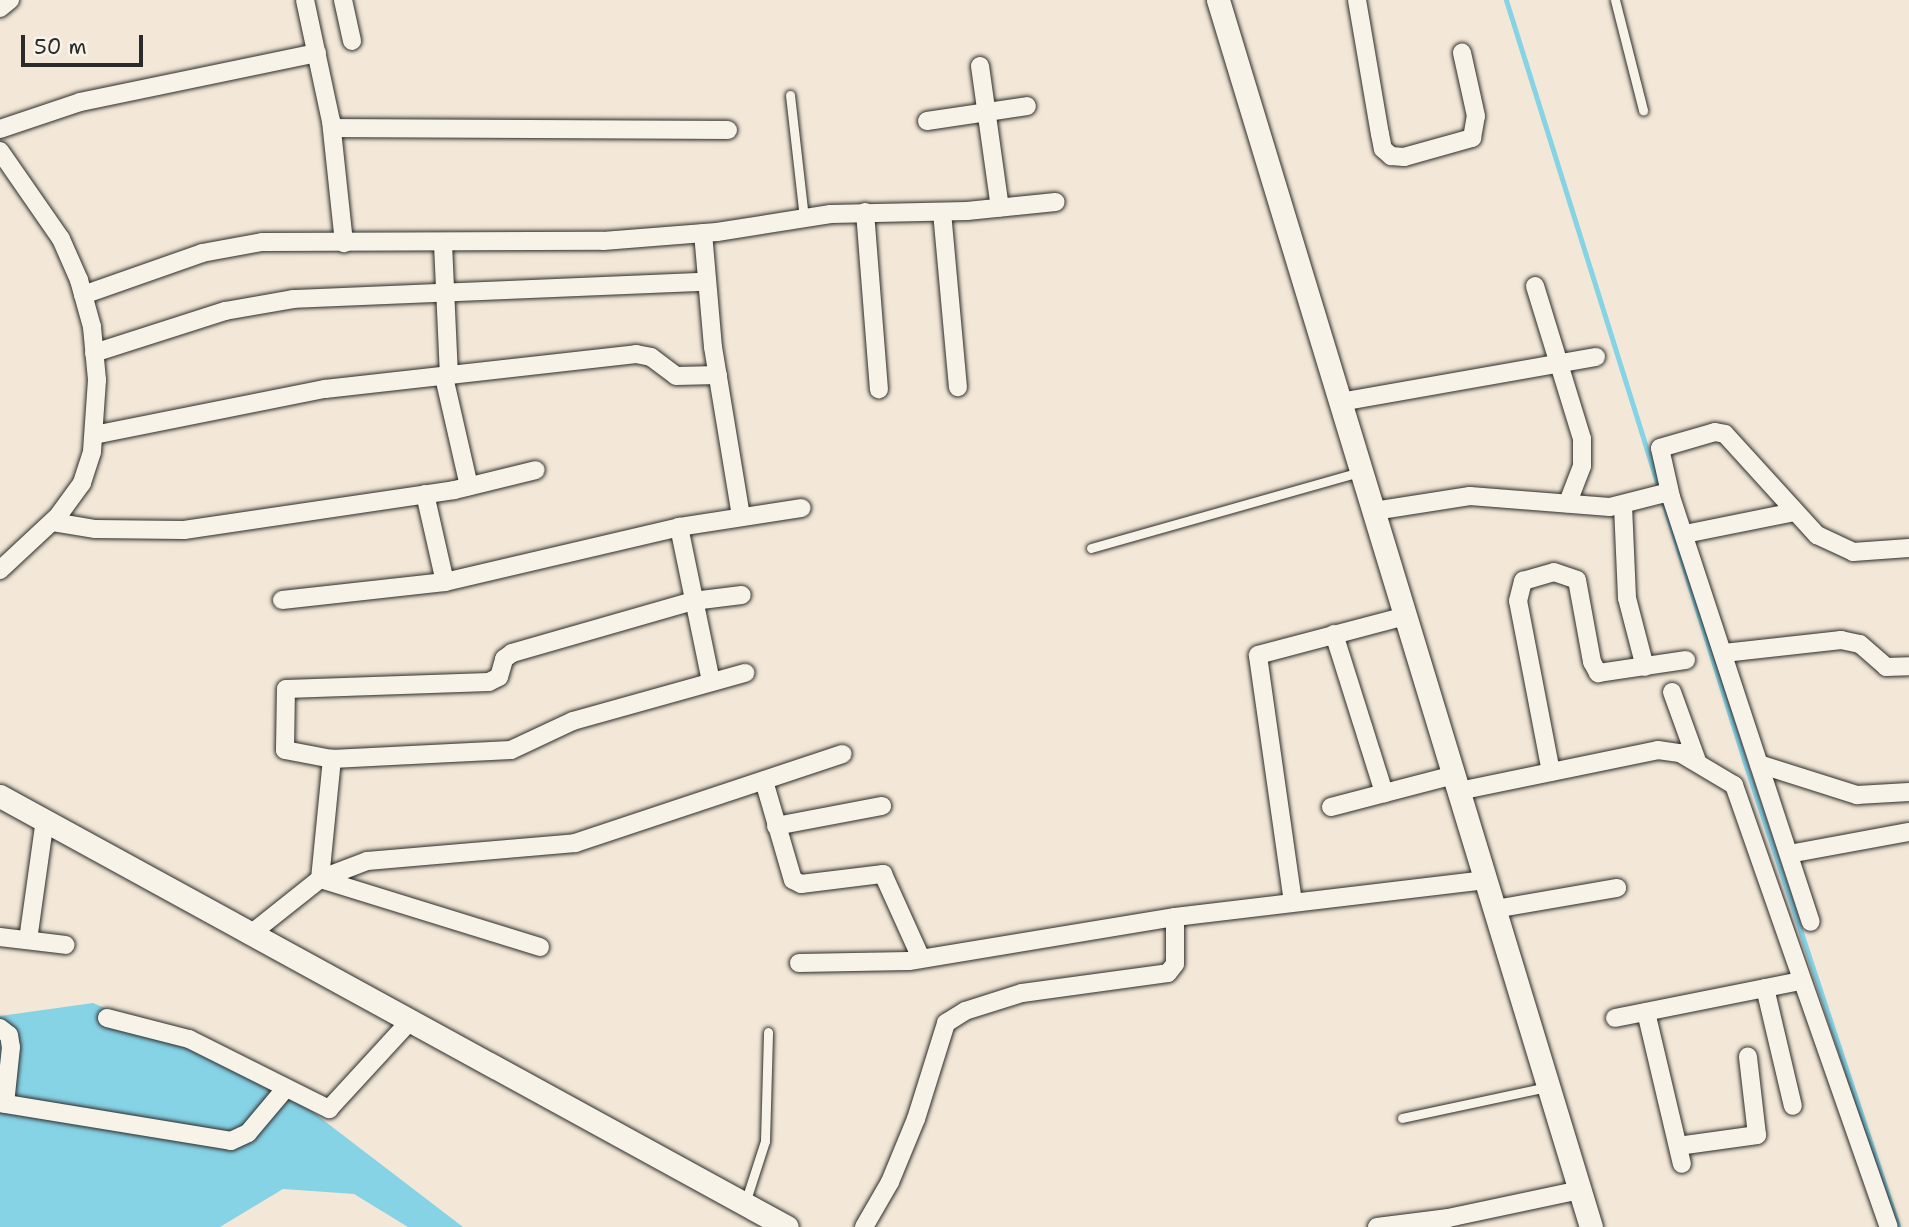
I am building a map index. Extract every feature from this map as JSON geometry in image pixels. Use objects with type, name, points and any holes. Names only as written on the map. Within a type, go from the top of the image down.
[{"type":"street","points":[[0,8],[10,0]]},
{"type":"street","points":[[305,0],[332,128],[344,243]]},
{"type":"street","points":[[343,0],[352,41]]},
{"type":"street","points":[[1218,0],[1591,1227]]},
{"type":"street","points":[[1357,0],[1381,141],[1391,156],[1404,157],[1472,138],[1476,116],[1461,52]]},
{"type":"street","points":[[0,129],[80,102],[317,53]]},
{"type":"street","points":[[980,66],[1000,208]]},
{"type":"street","points":[[927,121],[1027,106]]},
{"type":"street","points":[[332,128],[728,130]]},
{"type":"street","points":[[0,570],[53,522],[82,483],[94,435],[94,353],[83,295],[61,239],[3,160]]},
{"type":"street","points":[[83,295],[230,246],[262,242],[443,244],[703,233],[865,212],[942,212],[1056,202]]},
{"type":"street","points":[[865,212],[879,388]]},
{"type":"street","points":[[942,212],[958,387]]},
{"type":"street","points":[[703,233],[718,375],[741,517]]},
{"type":"street","points":[[443,244],[446,377],[469,486]]},
{"type":"street","points":[[94,353],[255,305],[444,292],[707,282]]},
{"type":"street","points":[[1535,286],[1584,454],[1568,503]]},
{"type":"street","points":[[94,435],[280,396],[636,354],[652,357],[676,376],[718,375]]},
{"type":"street","points":[[1340,402],[1596,357]]},
{"type":"street","points":[[1811,922],[1685,534],[1663,496],[1660,448],[1715,432],[1725,434],[1817,535],[1853,552],[1909,548]]},
{"type":"street","points":[[53,522],[104,530],[184,530],[425,494],[536,470]]},
{"type":"street","points":[[425,494],[445,582]]},
{"type":"street","points":[[1374,511],[1481,495],[1623,506],[1663,496]]},
{"type":"street","points":[[1623,506],[1630,616],[1645,667]]},
{"type":"street","points":[[282,600],[445,582],[679,527],[802,508]]},
{"type":"street","points":[[1685,534],[1794,512]]},
{"type":"street","points":[[679,527],[711,682]]},
{"type":"street","points":[[1551,772],[1518,601],[1523,581],[1554,572],[1572,576],[1579,585],[1593,669],[1604,673],[1686,660]]},
{"type":"street","points":[[742,595],[693,601],[512,653],[504,659],[499,677],[489,682],[286,689],[285,750],[332,759],[511,750],[573,720],[745,673]]},
{"type":"street","points":[[1293,902],[1258,655],[1406,616]]},
{"type":"street","points":[[1334,634],[1384,793]]},
{"type":"street","points":[[1724,653],[1841,640],[1860,644],[1886,667],[1909,666]]},
{"type":"street","points":[[1672,692],[1697,761]]},
{"type":"street","points":[[1331,807],[1384,793],[1551,772],[1658,750],[1697,761],[1726,778],[1741,796],[1800,981],[1889,1227]]},
{"type":"street","points":[[252,933],[320,879],[385,857],[575,844],[843,754]]},
{"type":"street","points":[[320,879],[332,759]]},
{"type":"street","points":[[1759,764],[1857,795],[1909,792]]},
{"type":"street","points":[[764,781],[789,872],[796,883],[886,876],[921,958]]},
{"type":"street","points":[[0,796],[252,933],[408,1023],[787,1227]]},
{"type":"street","points":[[776,826],[882,806]]},
{"type":"street","points":[[28,940],[45,819]]},
{"type":"street","points":[[1789,854],[1909,832]]},
{"type":"street","points":[[320,879],[540,947]]},
{"type":"street","points":[[799,962],[921,958],[1175,916],[1486,880]]},
{"type":"street","points":[[1495,909],[1617,888]]},
{"type":"street","points":[[864,1227],[890,1182],[916,1119],[946,1023],[965,1011],[1022,993],[1168,973],[1175,964],[1175,916]]},
{"type":"street","points":[[0,937],[65,945]]},
{"type":"street","points":[[1615,1018],[1800,981]]},
{"type":"street","points":[[1765,988],[1793,1106]]},
{"type":"street","points":[[1646,1012],[1682,1164]]},
{"type":"street","points":[[107,1018],[189,1039],[320,1108],[333,1107],[408,1023]]},
{"type":"street","points":[[0,1028],[9,1035],[11,1047],[2,1104],[231,1141],[248,1133],[285,1089]]},
{"type":"street","points":[[1678,1146],[1757,1135],[1748,1057]]},
{"type":"street","points":[[1377,1227],[1460,1216],[1580,1190]]},
{"type":"lane","points":[[1615,0],[1643,110]]},
{"type":"lane","points":[[790,95],[804,218]]},
{"type":"lane","points":[[1091,548],[1362,471]]},
{"type":"lane","points":[[744,1204],[765,1141],[768,1032]]},
{"type":"lane","points":[[1402,1118],[1548,1086]]},
{"type":"water","points":[[93,1003],[267,1077],[463,1227],[408,1227],[354,1194],[283,1189],[220,1227],[0,1227],[0,1016]]},
{"type":"waterway","points":[[1506,0],[1744,760],[1898,1227]]}]
